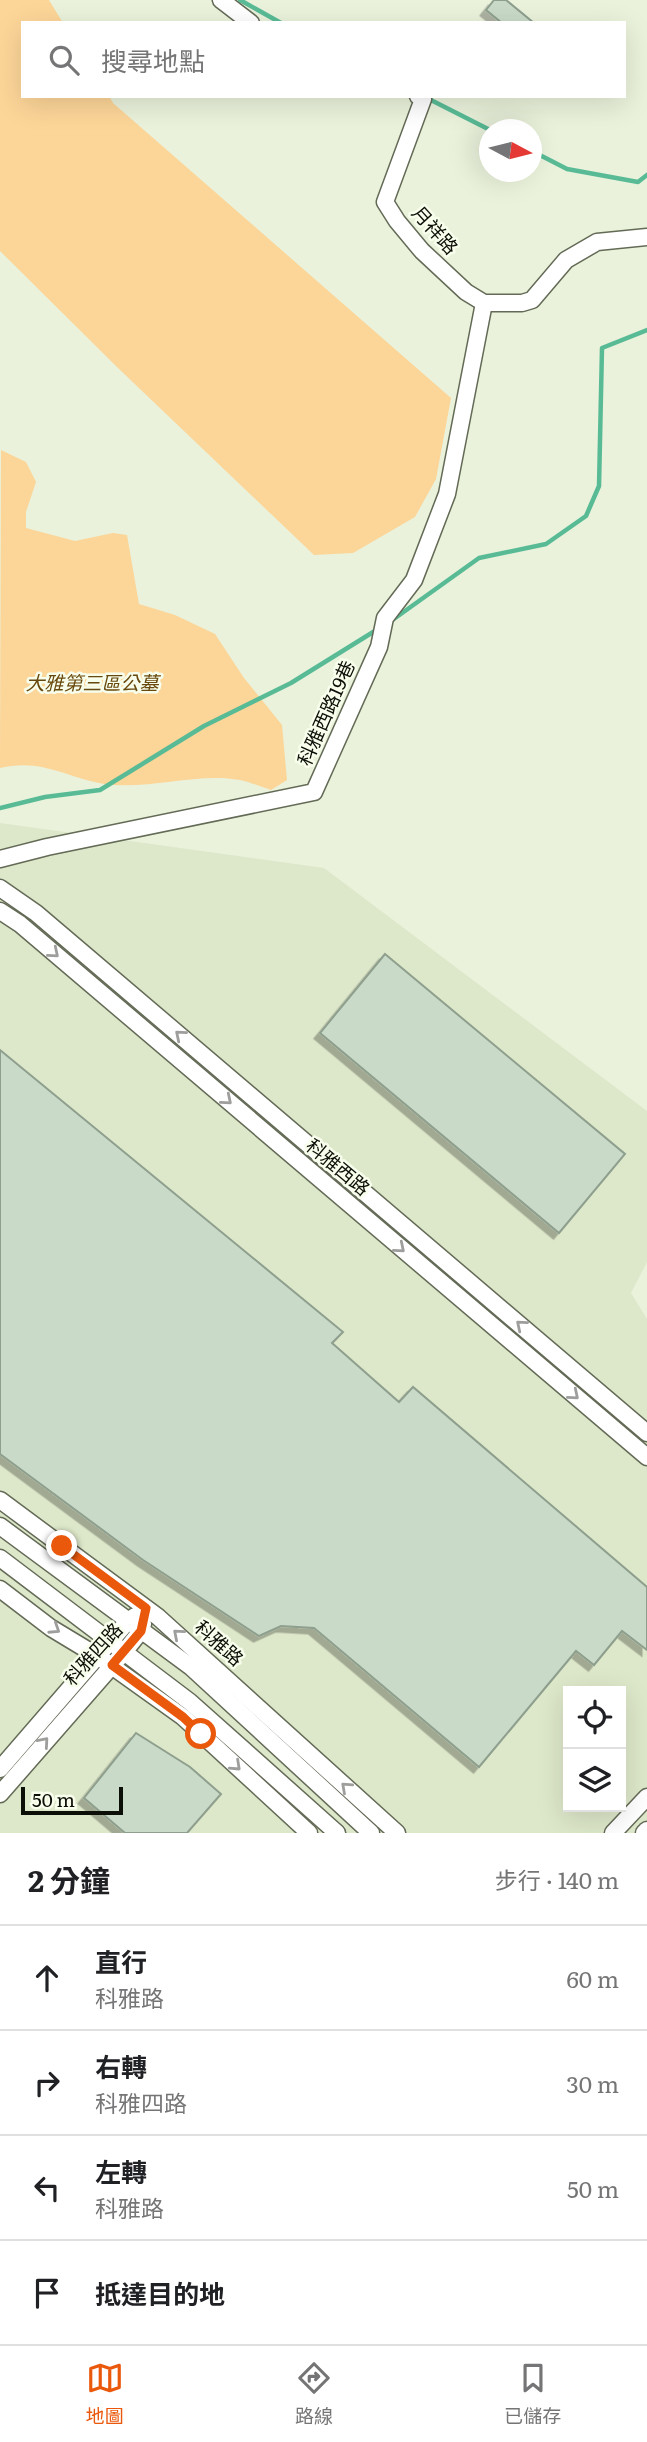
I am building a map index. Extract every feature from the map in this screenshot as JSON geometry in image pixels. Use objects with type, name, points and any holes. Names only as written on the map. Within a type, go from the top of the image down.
[{"type":"street","points":[[221,0],[248,21]]},
{"type":"street","name":"月祥路","points":[[421,98],[385,202],[422,251],[466,292],[484,303]]},
{"type":"street","points":[[484,303],[522,303],[532,300],[566,260],[597,242],[647,237]]},
{"type":"street","name":"科雅西路19巷","points":[[0,859],[314,792],[379,647],[383,625],[414,580],[447,494],[484,303]]},
{"type":"street","name":"科雅西路","points":[[0,888],[47,922],[647,1433]]},
{"type":"street","name":"科雅西路","points":[[0,911],[20,924],[647,1457]]},
{"type":"street","name":"科雅路","points":[[0,1500],[146,1608],[193,1647],[397,1833]]},
{"type":"street","name":"科雅路","points":[[0,1526],[191,1667],[371,1833]]},
{"type":"street","points":[[0,1558],[190,1702],[337,1833]]},
{"type":"street","points":[[0,1589],[51,1628],[105,1661],[183,1717],[309,1833]]},
{"type":"street","name":"科雅四路","points":[[118,1647],[128,1621],[146,1608]]},
{"type":"street","name":"科雅四路","points":[[0,1769],[118,1647],[141,1631],[146,1608]]},
{"type":"street","name":"科雅四路","points":[[0,1794],[105,1661]]},
{"type":"street","points":[[613,1833],[647,1797]]},
{"type":"shaded area","points":[[0,823],[324,868],[647,1111],[647,1262],[631,1293],[647,1319],[647,1833],[0,1833]]},
{"type":"green space","points":[[0,0],[49,0],[62,21],[21,21],[21,98],[110,98],[451,398],[436,479],[415,517],[353,553],[314,555],[0,251]]},
{"type":"green space","name":"大雅第三區公墓","points":[[1,450],[26,462],[36,482],[26,512],[26,528],[75,541],[113,533],[127,535],[139,604],[175,615],[215,634],[244,678],[282,725],[287,780],[271,790],[224,778],[122,785],[91,781],[29,765],[0,768]]},
{"type":"building","points":[[494,0],[506,0],[532,21],[500,21],[486,10]]},
{"type":"building","points":[[385,954],[625,1154],[559,1233],[320,1033]]},
{"type":"building","points":[[0,1050],[343,1332],[332,1343],[399,1402],[413,1387],[647,1587],[647,1650],[622,1631],[594,1665],[576,1651],[479,1767],[314,1628],[281,1626],[259,1636],[143,1560],[0,1454]]},
{"type":"building","points":[[136,1733],[190,1767],[221,1794],[187,1833],[125,1833],[84,1798]]},
{"type":"waterway","points":[[240,0],[277,21]]},
{"type":"waterway","points":[[427,98],[479,124]]},
{"type":"waterway","points":[[542,156],[567,169],[638,182],[647,175]]},
{"type":"waterway","points":[[391,621],[479,558],[546,544],[586,516],[599,486],[602,348],[647,330]]},
{"type":"waterway","points":[[0,808],[45,797],[100,790],[204,726],[291,683],[378,629]]},
{"type":"route","points":[[62,1546],[146,1608],[141,1631],[112,1665],[183,1717],[201,1734]]}]
